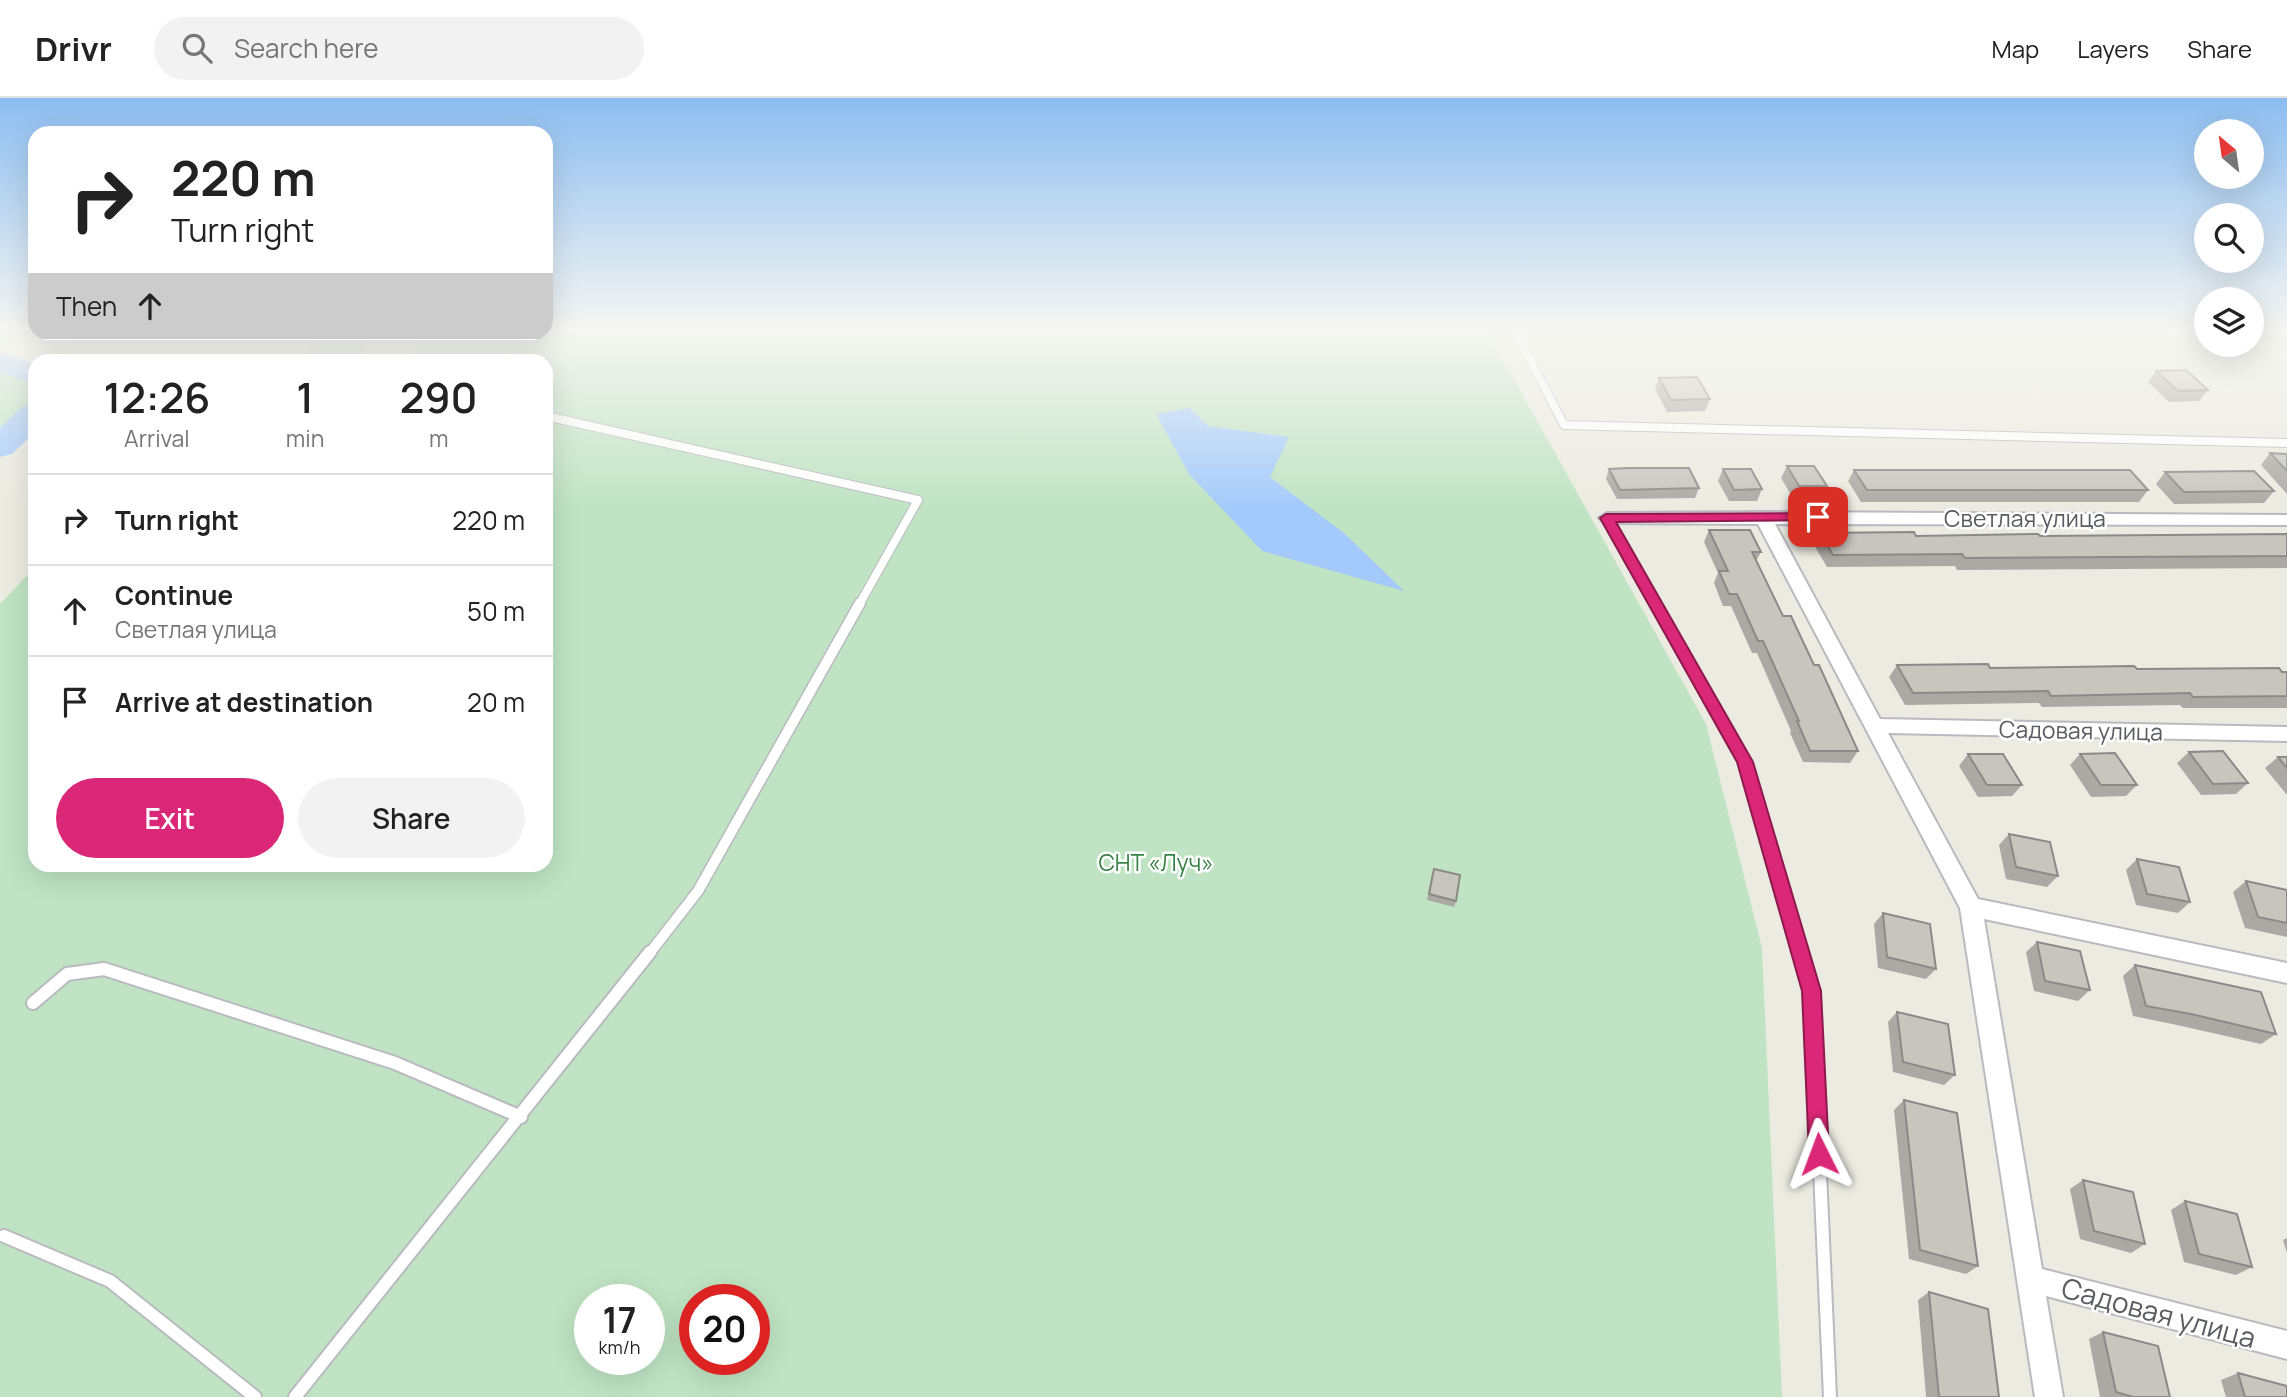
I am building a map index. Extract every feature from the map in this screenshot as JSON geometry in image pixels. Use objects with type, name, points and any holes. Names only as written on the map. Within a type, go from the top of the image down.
[{"type":"street","name":"Садовая улица","points":[[1763,517],[1971,906],[2049,1397]]},
{"type":"street","name":"Светлая улица","points":[[1606,518],[2287,520]]},
{"type":"street","name":"Садовая улица","points":[[1874,726],[2287,734]]},
{"type":"street","points":[[1971,906],[2287,973]]},
{"type":"street","name":"Садовая улица","points":[[2030,1279],[2287,1345]]},
{"type":"lane","points":[[1546,390],[1564,425],[2287,443]]},
{"type":"lane","points":[[295,1397],[521,1117],[698,891],[918,500],[553,418]]},
{"type":"lane","points":[[1606,518],[1745,762],[1812,991],[1830,1397]]},
{"type":"lane","points":[[33,1003],[67,974],[104,969],[395,1063],[521,1117]]},
{"type":"lane","points":[[4,1236],[110,1281],[255,1397]]},
{"type":"green space","points":[[0,390],[28,390],[28,424],[0,437]]},
{"type":"green space","name":"СНТ «Луч»","points":[[553,390],[1520,390],[1706,724],[1762,948],[1782,1397],[0,1397],[0,604],[28,574],[28,872],[553,872]]},
{"type":"water","points":[[1190,408],[1208,426],[1289,437],[1270,477],[1345,534],[1404,591],[1262,551],[1189,474],[1156,414]]},
{"type":"building","points":[[1665,390],[1704,390],[1710,399],[1671,400]]},
{"type":"building","points":[[2270,453],[2287,454],[2287,471]]},
{"type":"building","points":[[1787,466],[1814,466],[1827,486],[1799,486]]},
{"type":"building","points":[[1689,468],[1699,488],[1620,490],[1609,469]]},
{"type":"building","points":[[1723,469],[1751,469],[1762,489],[1734,490]]},
{"type":"building","points":[[1854,470],[2130,470],[2148,490],[1867,490]]},
{"type":"building","points":[[2254,471],[2274,491],[2184,492],[2165,472]]},
{"type":"building","points":[[1709,530],[1750,530],[1761,552],[1752,552],[1783,616],[1791,616],[1814,665],[1819,665],[1858,751],[1810,751],[1763,641],[1758,641],[1737,594],[1729,594],[1719,571],[1728,571]]},
{"type":"building","points":[[1914,532],[1916,536],[2287,534],[2287,556],[1965,558],[1962,554],[1833,555],[1820,533]]},
{"type":"building","points":[[1988,664],[1990,668],[2279,668],[2282,672],[2287,672],[2287,696],[2193,697],[2190,693],[2051,696],[2048,691],[1913,693],[1897,665]]},
{"type":"building","points":[[2223,751],[2248,783],[2213,784],[2189,752]]},
{"type":"building","points":[[2115,753],[2137,785],[2101,785],[2080,754]]},
{"type":"building","points":[[1968,754],[2003,754],[2022,785],[1987,785]]},
{"type":"building","points":[[2278,757],[2287,757],[2287,768]]},
{"type":"building","points":[[2009,834],[2050,842],[2058,876],[2016,867]]},
{"type":"building","points":[[2137,859],[2179,867],[2190,902],[2147,894]]},
{"type":"building","points":[[1434,869],[1460,875],[1456,901],[1429,894]]},
{"type":"building","points":[[2246,881],[2287,890],[2287,923],[2258,917]]},
{"type":"building","points":[[1883,913],[1930,924],[1936,969],[1887,957]]},
{"type":"building","points":[[2037,942],[2080,951],[2090,990],[2045,981]]},
{"type":"building","points":[[2135,965],[2261,992],[2276,1034],[2146,1006]]},
{"type":"building","points":[[1897,1012],[1948,1024],[1955,1075],[1903,1062]]},
{"type":"building","points":[[1904,1100],[1957,1113],[1978,1266],[1920,1250]]},
{"type":"building","points":[[2083,1180],[2133,1192],[2145,1244],[2094,1231]]},
{"type":"building","points":[[2185,1201],[2237,1214],[2252,1267],[2199,1254]]},
{"type":"building","points":[[1929,1292],[1988,1309],[1999,1397],[1939,1397]]},
{"type":"building","points":[[2103,1332],[2158,1346],[2170,1397],[2133,1397],[2116,1392]]},
{"type":"building","points":[[2238,1373],[2287,1386],[2287,1397],[2245,1397]]},
{"type":"waterway","points":[[0,447],[28,420]]},
{"type":"route","points":[[1818,517],[1606,518],[1745,762],[1812,991],[1819,1154]]}]
